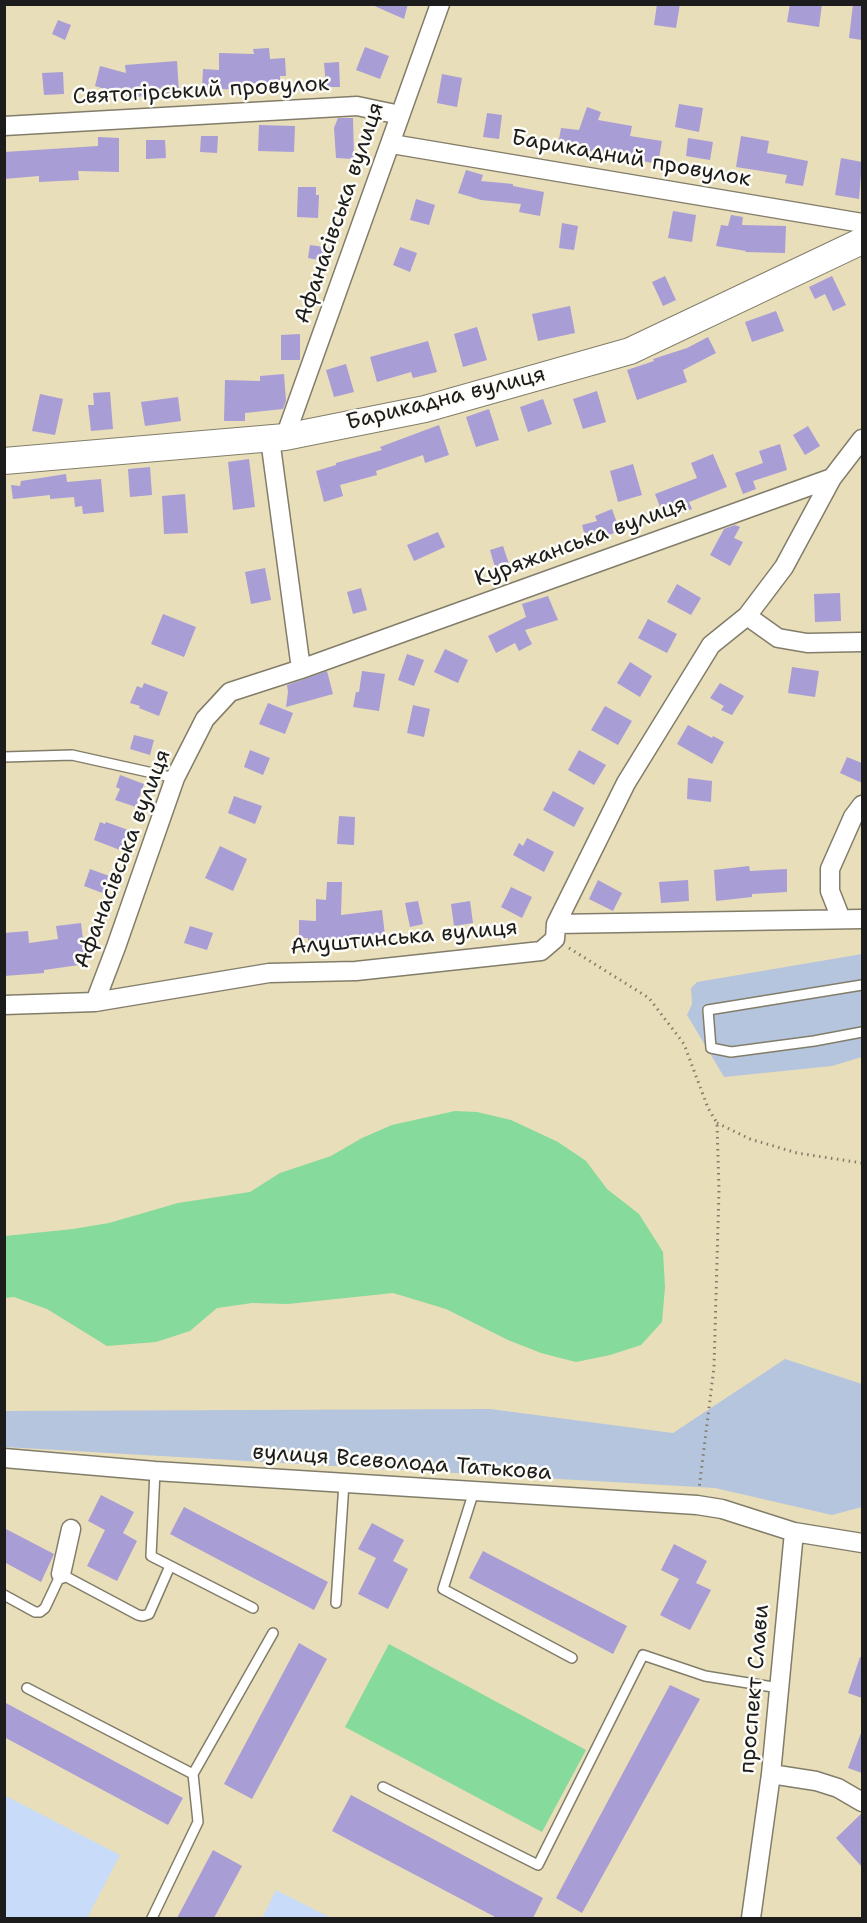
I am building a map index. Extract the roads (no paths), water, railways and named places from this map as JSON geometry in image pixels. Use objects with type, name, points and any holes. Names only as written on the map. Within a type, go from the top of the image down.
[{"type":"street","name":"Афанасівська вулиця","points":[[95,1002],[174,778],[206,719],[230,692],[301,669],[278,438],[392,144],[400,115],[440,4]]},
{"type":"street","name":"Святогірський провулок","points":[[4,126],[357,106],[400,115]]},
{"type":"street","name":"Барикадний провулок","points":[[392,144],[862,223]]},
{"type":"street","name":"Барикадна вулиця","points":[[4,461],[278,438],[425,409],[630,351],[862,241]]},
{"type":"street","points":[[555,931],[627,783],[711,645],[747,616],[784,567],[832,478],[862,439]]},
{"type":"street","name":"Куряжанська вулиця","points":[[301,669],[832,478]]},
{"type":"street","points":[[747,616],[778,638],[807,643],[862,642]]},
{"type":"street","points":[[841,919],[830,891],[830,868],[853,817],[862,805]]},
{"type":"street","name":"Алуштинська вулиця","points":[[4,1005],[95,1002],[269,973],[356,971],[541,951],[555,931],[862,919]]},
{"type":"street","name":"вулиця Всеволода Татькова","points":[[4,1458],[155,1471],[697,1505],[722,1509],[794,1532]]},
{"type":"street","points":[[61,1574],[71,1529]]},
{"type":"street","points":[[794,1532],[862,1543]]},
{"type":"street","name":"проспект Слави","points":[[751,1918],[771,1774],[794,1532]]},
{"type":"street","points":[[771,1774],[816,1781],[838,1788],[862,1802]]},
{"type":"lane","points":[[4,757],[72,755],[174,778]]},
{"type":"lane","points":[[862,985],[708,1010],[711,1048],[731,1052],[862,1032]]},
{"type":"lane","points":[[155,1471],[151,1556],[253,1608]]},
{"type":"lane","points":[[336,1603],[344,1483]]},
{"type":"lane","points":[[474,1491],[443,1589],[572,1658]]},
{"type":"lane","points":[[4,1595],[35,1612],[40,1612],[45,1608],[61,1574],[143,1616],[149,1614],[170,1566]]},
{"type":"lane","points":[[152,1918],[198,1822],[193,1774],[273,1633]]},
{"type":"lane","points":[[383,1787],[538,1865],[644,1654],[705,1676],[778,1688]]},
{"type":"lane","points":[[27,1688],[193,1774]]}]
